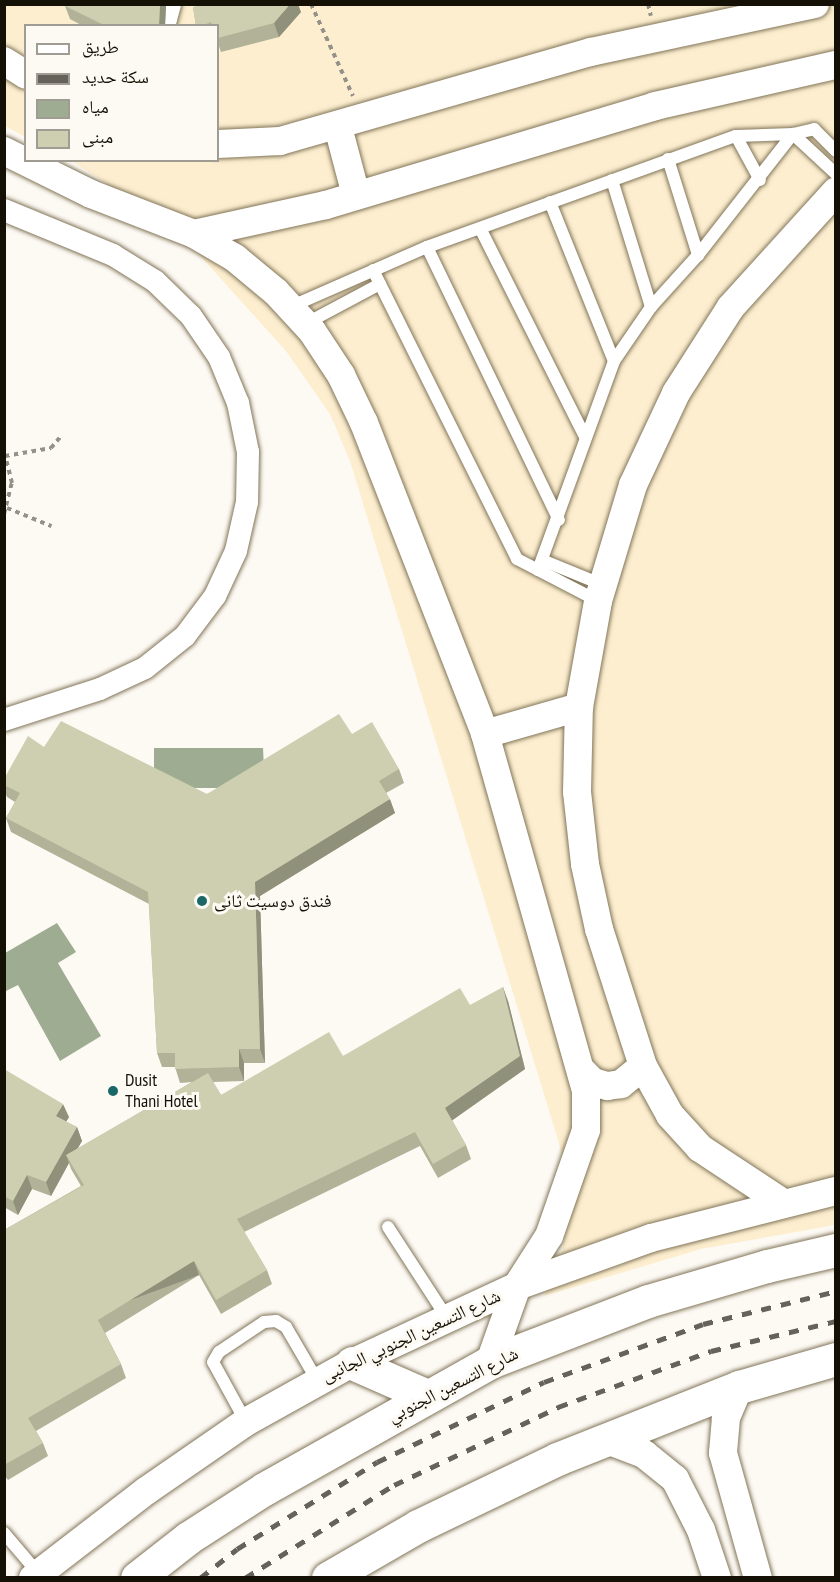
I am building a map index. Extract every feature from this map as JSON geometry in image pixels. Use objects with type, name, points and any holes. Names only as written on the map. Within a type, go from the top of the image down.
[{"type":"main road","name":"شارع التسعين الجنوبي","points":[[137,1578],[188,1538],[264,1489],[490,1362],[648,1301],[767,1266],[836,1250]]},
{"type":"main road","points":[[328,1578],[418,1526],[604,1439],[739,1387],[836,1359]]},
{"type":"main road","points":[[352,1363],[427,1396]]},
{"type":"street","points":[[219,144],[280,141],[351,123],[591,52],[815,4]]},
{"type":"street","points":[[4,60],[24,74]]},
{"type":"street","points":[[194,234],[356,195],[655,106],[836,65]]},
{"type":"street","points":[[351,123],[356,195]]},
{"type":"street","points":[[4,152],[24,162]]},
{"type":"street","points":[[24,162],[90,194],[194,234],[235,258],[298,315],[342,375],[364,423],[485,734],[583,1072],[586,1130],[549,1236],[517,1286],[490,1362]]},
{"type":"street","points":[[783,1203],[700,1148],[670,1115],[643,1066],[599,929],[585,864],[578,792],[579,707],[600,593],[633,484],[676,393],[730,307],[836,191]]},
{"type":"street","points":[[4,210],[112,255],[155,282],[191,316],[223,366],[238,403],[248,452],[247,502],[236,551],[215,596],[185,636],[136,672],[100,689],[4,720]]},
{"type":"street","points":[[485,734],[579,707]]},
{"type":"street","points":[[583,1072],[593,1082],[607,1086],[621,1084],[643,1066]]},
{"type":"street","name":"شارع التسعين الجنوبي الجانبى","points":[[35,1575],[146,1491],[246,1422],[317,1380],[352,1363],[517,1286],[651,1238],[836,1191]]},
{"type":"street","points":[[739,1387],[726,1418],[723,1453],[758,1578]]},
{"type":"street","points":[[604,1439],[644,1454],[675,1479],[701,1530],[717,1578]]},
{"type":"lane","points":[[298,315],[373,270],[427,247],[736,136],[793,134],[814,129],[836,151]]},
{"type":"lane","points":[[793,134],[836,174]]},
{"type":"lane","points":[[540,565],[559,520],[585,436],[614,361],[651,307],[760,180],[793,134]]},
{"type":"lane","points":[[736,136],[760,180]]},
{"type":"lane","points":[[668,159],[698,255]]},
{"type":"lane","points":[[612,180],[651,307]]},
{"type":"lane","points":[[550,202],[614,361]]},
{"type":"lane","points":[[480,228],[585,436]]},
{"type":"lane","points":[[427,247],[559,520]]},
{"type":"lane","points":[[373,270],[517,559],[540,565],[600,593]]},
{"type":"lane","points":[[298,315],[380,284]]},
{"type":"lane","points":[[540,565],[600,593]]},
{"type":"lane","points":[[388,1227],[447,1318]]},
{"type":"lane","points":[[246,1422],[213,1362],[219,1352],[264,1322],[276,1320],[286,1328],[317,1380]]},
{"type":"lane","points":[[4,1533],[35,1575]]},
{"type":"path","points":[[311,4],[351,123]]},
{"type":"path","points":[[4,514],[12,483],[5,455],[51,448],[62,435]]},
{"type":"path","points":[[7,508],[51,526]]},
{"type":"shaded area","points":[[4,5],[835,5],[835,1225],[701,1249],[544,1296],[561,1256],[568,1222],[567,1184],[559,1143],[350,461],[330,414],[286,351],[176,229],[74,162],[219,162],[219,24],[24,24],[24,136],[5,126]]},
{"type":"water","points":[[154,748],[263,748],[264,769],[230,788],[190,788],[154,769]]},
{"type":"water","points":[[57,923],[76,952],[58,963],[101,1036],[60,1061],[18,985],[4,992],[5,953]]},
{"type":"building","points":[[66,4],[160,4],[159,24],[102,24],[65,6]]},
{"type":"building","points":[[203,4],[290,4],[274,23],[219,38],[219,24],[212,24],[211,22],[196,24],[193,7]]},
{"type":"building","name":"فندق دوسيت ثانى","points":[[339,714],[352,734],[372,722],[399,769],[379,781],[390,799],[255,882],[260,1049],[239,1049],[239,1067],[175,1069],[175,1053],[157,1053],[148,892],[6,818],[20,793],[4,785],[4,779],[28,736],[44,747],[61,721],[207,794]]},
{"type":"building","points":[[503,987],[520,1056],[445,1108],[466,1145],[433,1164],[415,1132],[237,1219],[267,1270],[216,1300],[194,1261],[98,1320],[121,1364],[28,1418],[43,1443],[4,1465],[4,1230],[84,1185],[66,1155],[208,1073],[221,1095],[329,1032],[343,1056],[460,988],[470,1005]]},
{"type":"building","points":[[4,1069],[63,1104],[56,1116],[77,1127],[46,1182],[27,1175],[13,1201],[4,1196]]},
{"type":"railway","points":[[200,1578],[237,1549],[377,1462],[544,1382],[703,1324],[836,1291]]},
{"type":"railway","points":[[245,1578],[394,1485],[558,1407],[711,1351],[836,1321]]},
{"type":"place","name":"فندق دوسيت ثانى","points":[[202,901]]},
{"type":"place","name":"Dusit Thani Hotel","points":[[113,1091]]}]
